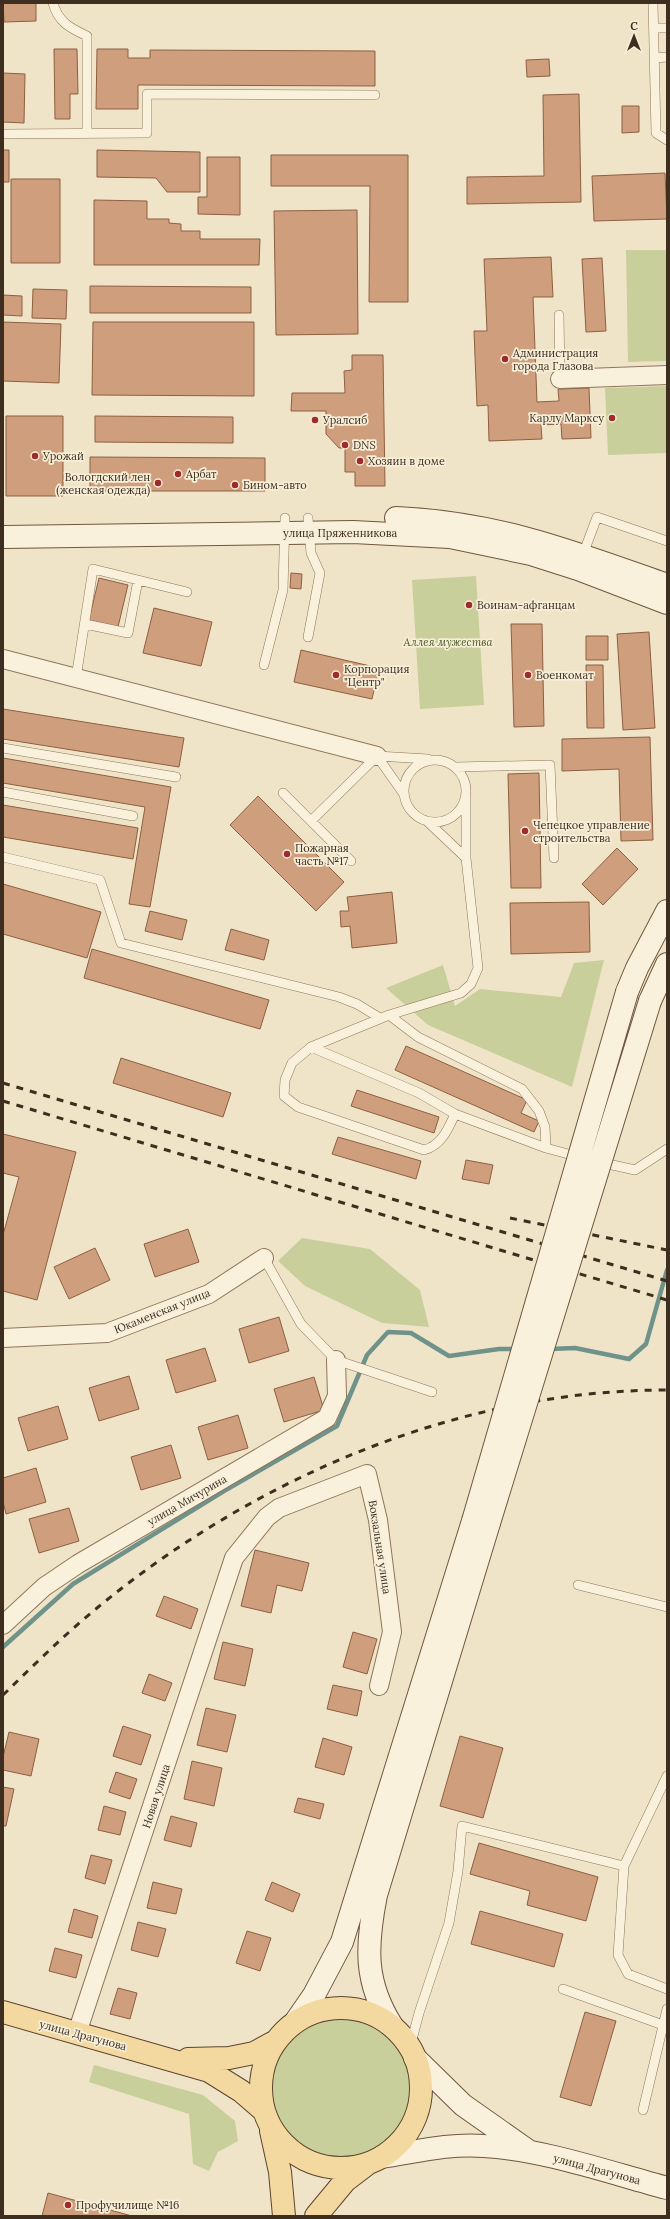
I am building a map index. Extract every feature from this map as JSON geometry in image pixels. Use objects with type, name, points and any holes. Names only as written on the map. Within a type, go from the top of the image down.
[{"type":"main road","name":"улица Пряженникова","points":[[3,522],[308,525],[374,532],[450,537],[531,554],[580,562],[667,585]]},
{"type":"main road","name":"улица Пряженникова","points":[[3,537],[285,525]]},
{"type":"main road","name":"улица Пряженникова","points":[[580,562],[667,603]]},
{"type":"main road","points":[[316,2216],[345,2181],[404,2137],[415,2119],[421,2088],[419,2072],[412,2053],[392,2026],[380,2006],[374,1990],[368,1951],[370,1925],[376,1896],[627,992],[637,968],[667,911]]},
{"type":"main road","points":[[284,2216],[280,2172],[260,2091],[262,2070],[268,2054],[276,2041],[296,2021],[314,1995],[342,1942],[481,1522],[650,1001],[667,964]]},
{"type":"main road","points":[[296,2021],[314,2012],[337,2008],[358,2010],[379,2018],[392,2026]]},
{"type":"main road","name":"улица Драгунова","points":[[3,2012],[209,2070],[241,2091],[267,2119],[283,2143],[295,2154],[309,2162],[327,2167],[341,2168],[374,2160],[449,2146],[483,2145],[528,2150],[667,2188]]},
{"type":"main road","name":"улица Драгунова","points":[[163,2057],[198,2060],[229,2058],[254,2053],[276,2041]]},
{"type":"main road","name":"улица Драгунова","points":[[412,2053],[463,2105],[528,2150]]},
{"type":"street","points":[[560,379],[667,374]]},
{"type":"street","points":[[3,659],[377,756]]},
{"type":"street","name":"Юкаменская улица","points":[[3,1338],[107,1333],[208,1294],[264,1258]]},
{"type":"street","name":"улица Мичурина","points":[[3,1625],[44,1587],[78,1564],[327,1418],[337,1396],[336,1360]]},
{"type":"street","name":"Вокзальная улица","points":[[234,1558],[263,1523],[279,1508],[367,1474],[378,1520],[392,1632],[379,1686]]},
{"type":"street","name":"Новая улица","points":[[77,2033],[234,1558]]},
{"type":"lane","points":[[53,3],[60,20],[72,29],[87,36],[87,133]]},
{"type":"lane","points":[[653,3],[656,133],[667,140]]},
{"type":"lane","points":[[654,28],[667,28]]},
{"type":"lane","points":[[655,58],[667,57]]},
{"type":"lane","points":[[3,134],[147,132],[147,94],[375,95]]},
{"type":"lane","points":[[559,315],[560,379]]},
{"type":"lane","points":[[580,562],[598,517],[667,541]]},
{"type":"lane","points":[[264,665],[283,590],[285,525]]},
{"type":"lane","points":[[308,525],[311,553],[320,573],[308,637]]},
{"type":"lane","points":[[76,678],[93,569],[187,592]]},
{"type":"lane","points":[[85,624],[128,633],[138,580]]},
{"type":"lane","points":[[3,748],[176,777]]},
{"type":"lane","points":[[377,756],[403,793]]},
{"type":"lane","points":[[311,821],[377,756],[436,760],[446,762],[456,767],[550,765],[554,858]]},
{"type":"lane","points":[[436,760],[425,761],[415,766],[404,783],[403,793],[405,803],[411,812],[428,822],[466,858]]},
{"type":"lane","points":[[456,767],[464,780],[466,796],[466,858],[478,968],[471,984],[462,993],[384,1016],[311,1048],[292,1063],[284,1080],[284,1096],[298,1107],[424,1150],[435,1147],[446,1133],[456,1114]]},
{"type":"lane","points":[[3,792],[134,816]]},
{"type":"lane","points":[[283,792],[351,861]]},
{"type":"lane","points":[[428,822],[442,822],[456,815],[463,807],[466,796]]},
{"type":"lane","points":[[3,857],[100,880],[121,943],[339,997],[384,1016],[418,1037],[522,1089],[539,1111],[545,1127],[546,1148]]},
{"type":"lane","points":[[311,1048],[419,1093],[456,1114],[546,1148],[635,1170],[667,1149]]},
{"type":"lane","points":[[264,1258],[301,1324],[336,1360],[432,1392]]},
{"type":"lane","points":[[578,1585],[667,1607]]},
{"type":"lane","points":[[667,1776],[624,1866],[618,1954],[628,1974],[667,1988]]},
{"type":"lane","points":[[412,2053],[419,2012],[449,1923],[458,1871],[462,1826],[624,1866]]},
{"type":"lane","points":[[563,1989],[663,2025]]},
{"type":"lane","points":[[643,2110],[667,2010]]},
{"type":"green space","points":[[626,250],[667,250],[667,361],[628,362]]},
{"type":"green space","points":[[667,386],[667,453],[608,455],[605,388]]},
{"type":"green space","name":"Аллея мужества","points":[[476,576],[484,705],[420,709],[412,580]]},
{"type":"green space","points":[[604,960],[572,1087],[428,1025],[386,988],[443,965],[455,1006],[480,989],[561,997],[574,963]]},
{"type":"green space","points":[[302,1238],[370,1249],[420,1290],[429,1327],[382,1323],[305,1286],[278,1261]]},
{"type":"green space","points":[[341,2017],[361,2020],[368,2023],[380,2029],[395,2043],[408,2067],[411,2087],[408,2107],[405,2114],[399,2126],[385,2141],[361,2154],[341,2157],[321,2154],[314,2151],[302,2145],[287,2131],[274,2107],[271,2087],[274,2067],[277,2060],[283,2048],[297,2033],[321,2020]]},
{"type":"green space","points":[[94,2065],[203,2095],[235,2121],[238,2141],[218,2152],[209,2171],[193,2164],[189,2114],[89,2082]]},
{"type":"building","points":[[3,3],[36,3],[36,21],[4,22]]},
{"type":"building","points":[[54,49],[77,49],[78,94],[70,94],[70,119],[55,119]]},
{"type":"building","points":[[97,49],[128,49],[128,58],[150,58],[150,50],[375,51],[375,86],[138,85],[138,109],[96,109]]},
{"type":"building","points":[[549,59],[550,76],[527,77],[526,60]]},
{"type":"building","points":[[3,73],[25,74],[24,123],[3,122]]},
{"type":"building","points":[[579,94],[581,202],[467,204],[467,177],[544,176],[543,95]]},
{"type":"building","points":[[622,106],[639,106],[639,132],[622,133]]},
{"type":"building","points":[[3,150],[9,150],[9,182],[3,182]]},
{"type":"building","points":[[97,150],[200,152],[200,192],[167,192],[156,178],[97,177]]},
{"type":"building","points":[[271,155],[408,155],[408,302],[369,302],[370,186],[271,186]]},
{"type":"building","points":[[207,157],[240,157],[240,215],[198,214],[198,197],[207,197]]},
{"type":"building","points":[[665,173],[667,219],[594,221],[592,176]]},
{"type":"building","points":[[11,179],[60,179],[60,263],[11,263]]},
{"type":"building","points":[[94,200],[147,201],[147,219],[169,219],[169,223],[181,224],[181,231],[200,231],[200,239],[260,239],[259,265],[94,265]]},
{"type":"building","points":[[357,210],[358,334],[276,335],[274,211]]},
{"type":"building","name":"Администрация города Глазова","points":[[551,257],[553,297],[533,297],[537,402],[559,401],[558,389],[589,388],[591,438],[562,439],[561,424],[541,425],[542,439],[489,441],[488,405],[477,406],[474,331],[487,331],[484,259]]},
{"type":"building","points":[[602,258],[606,331],[586,332],[582,259]]},
{"type":"building","points":[[90,286],[251,287],[251,313],[90,313]]},
{"type":"building","points":[[33,289],[67,290],[66,319],[32,318]]},
{"type":"building","points":[[3,295],[22,296],[22,316],[3,315]]},
{"type":"building","points":[[3,322],[61,324],[59,383],[3,381]]},
{"type":"building","points":[[93,322],[254,322],[254,396],[92,395]]},
{"type":"building","points":[[352,355],[383,355],[385,486],[355,486],[355,472],[345,472],[345,448],[339,448],[326,434],[326,411],[291,411],[292,393],[345,393],[344,371],[352,370]]},
{"type":"building","name":"Урожай","points":[[6,416],[63,416],[63,496],[6,496]]},
{"type":"building","points":[[95,416],[233,417],[233,443],[95,442]]},
{"type":"building","name":"Арбат","points":[[90,457],[265,458],[265,491],[90,491]]},
{"type":"building","points":[[291,573],[302,574],[301,589],[290,588]]},
{"type":"building","points":[[99,578],[128,585],[118,627],[89,620]]},
{"type":"building","points":[[154,608],[212,622],[201,666],[143,653]]},
{"type":"building","name":"Военкомат","points":[[511,624],[542,624],[544,726],[514,727]]},
{"type":"building","points":[[649,632],[655,728],[623,730],[617,634]]},
{"type":"building","points":[[586,636],[608,636],[608,660],[586,660]]},
{"type":"building","name":"Корпорация \"Центр\"","points":[[301,650],[379,668],[372,699],[294,682]]},
{"type":"building","points":[[586,665],[603,665],[604,728],[587,728]]},
{"type":"building","points":[[3,709],[184,738],[179,767],[3,739]]},
{"type":"building","points":[[650,737],[653,840],[621,841],[619,769],[562,771],[562,739]]},
{"type":"building","points":[[3,758],[171,787],[150,907],[129,904],[145,807],[3,783]]},
{"type":"building","name":"Чепецкое управление строительства","points":[[539,773],[541,888],[511,888],[508,774]]},
{"type":"building","name":"Пожарная часть №17","points":[[258,796],[344,882],[316,911],[230,825]]},
{"type":"building","points":[[3,805],[138,828],[133,859],[3,837]]},
{"type":"building","points":[[617,848],[638,869],[603,905],[582,884]]},
{"type":"building","points":[[3,884],[101,912],[87,958],[3,934]]},
{"type":"building","points":[[392,892],[397,943],[352,948],[350,926],[341,927],[340,911],[349,911],[347,897]]},
{"type":"building","points":[[589,902],[590,952],[511,954],[510,903]]},
{"type":"building","points":[[150,911],[187,920],[182,940],[145,931]]},
{"type":"building","points":[[231,929],[269,940],[264,960],[225,950]]},
{"type":"building","points":[[92,949],[269,1000],[260,1029],[84,978]]},
{"type":"building","points":[[406,1046],[527,1100],[521,1113],[539,1121],[534,1132],[395,1070]]},
{"type":"building","points":[[121,1058],[231,1093],[223,1117],[113,1083]]},
{"type":"building","points":[[357,1090],[439,1117],[434,1133],[351,1106]]},
{"type":"building","points":[[3,1134],[76,1152],[37,1300],[3,1291],[3,1235],[19,1177],[3,1173]]},
{"type":"building","points":[[338,1137],[421,1161],[416,1179],[332,1154]]},
{"type":"building","points":[[466,1160],[493,1165],[489,1184],[462,1179]]},
{"type":"building","points":[[188,1229],[199,1262],[155,1277],[144,1244]]},
{"type":"building","points":[[95,1248],[110,1280],[69,1299],[54,1267]]},
{"type":"building","points":[[279,1317],[289,1351],[249,1363],[239,1329]]},
{"type":"building","points":[[205,1348],[216,1381],[176,1393],[166,1360]]},
{"type":"building","points":[[129,1376],[139,1409],[99,1421],[89,1388]]},
{"type":"building","points":[[314,1377],[324,1410],[284,1422],[274,1389]]},
{"type":"building","points":[[58,1406],[68,1439],[28,1451],[18,1418]]},
{"type":"building","points":[[238,1415],[248,1448],[208,1460],[198,1427]]},
{"type":"building","points":[[171,1445],[181,1478],[141,1490],[131,1457]]},
{"type":"building","points":[[36,1468],[46,1502],[6,1514],[3,1502],[3,1478]]},
{"type":"building","points":[[69,1508],[79,1541],[39,1553],[29,1519]]},
{"type":"building","points":[[255,1550],[309,1563],[302,1591],[277,1585],[271,1613],[241,1606]]},
{"type":"building","points":[[164,1596],[198,1609],[191,1629],[156,1616]]},
{"type":"building","points":[[353,1632],[377,1639],[367,1674],[343,1667]]},
{"type":"building","points":[[223,1642],[253,1649],[245,1686],[214,1679]]},
{"type":"building","points":[[149,1674],[172,1683],[165,1701],[142,1693]]},
{"type":"building","points":[[333,1685],[362,1691],[357,1716],[327,1709]]},
{"type":"building","points":[[206,1708],[236,1715],[227,1752],[197,1745]]},
{"type":"building","points":[[123,1726],[151,1735],[141,1765],[113,1756]]},
{"type":"building","points":[[9,1732],[39,1739],[31,1776],[3,1770],[3,1757]]},
{"type":"building","points":[[460,1736],[503,1748],[483,1818],[440,1806]]},
{"type":"building","points":[[323,1738],[352,1747],[344,1775],[315,1767]]},
{"type":"building","points":[[192,1761],[222,1768],[214,1806],[184,1799]]},
{"type":"building","points":[[116,1772],[137,1779],[130,1799],[109,1792]]},
{"type":"building","points":[[3,1787],[14,1789],[6,1826],[3,1826]]},
{"type":"building","points":[[298,1798],[324,1804],[320,1819],[294,1812]]},
{"type":"building","points":[[104,1806],[126,1812],[120,1835],[98,1830]]},
{"type":"building","points":[[171,1816],[197,1823],[191,1847],[164,1840]]},
{"type":"building","points":[[479,1843],[598,1877],[586,1921],[527,1905],[530,1891],[470,1874]]},
{"type":"building","points":[[91,1855],[112,1860],[105,1884],[85,1878]]},
{"type":"building","points":[[153,1882],[182,1889],[176,1914],[147,1908]]},
{"type":"building","points":[[272,1882],[300,1894],[293,1912],[265,1900]]},
{"type":"building","points":[[74,1909],[98,1916],[92,1938],[68,1932]]},
{"type":"building","points":[[480,1911],[563,1934],[554,1967],[471,1944]]},
{"type":"building","points":[[138,1922],[166,1929],[158,1957],[131,1950]]},
{"type":"building","points":[[247,1931],[271,1938],[260,1971],[236,1963]]},
{"type":"building","points":[[55,1948],[82,1955],[76,1978],[49,1971]]},
{"type":"building","points":[[118,1988],[137,1993],[130,2019],[110,2014]]},
{"type":"building","points":[[585,2012],[616,2021],[591,2106],[560,2097]]},
{"type":"building","name":"Профучилище №16","points":[[48,2193],[132,2216],[42,2216]]},
{"type":"waterway","points":[[550,1349],[575,1348],[629,1359],[646,1344],[667,1270]]},
{"type":"waterway","points":[[3,1647],[73,1584],[224,1491],[337,1426],[367,1355],[388,1332],[411,1333],[449,1356],[499,1349],[517,1349]]},
{"type":"railway","points":[[3,1083],[667,1281]]},
{"type":"railway","points":[[3,1101],[667,1300]]},
{"type":"railway","points":[[510,1218],[667,1250]]},
{"type":"railway","points":[[3,1695],[85,1618],[159,1561],[224,1519],[292,1481],[364,1450],[437,1424],[513,1406],[589,1394],[667,1390]]},
{"type":"place","name":"Администрация города Глазова","points":[[505,359]]},
{"type":"place","name":"Карлу Марксу","points":[[612,418]]},
{"type":"place","name":"Уралсиб","points":[[315,420]]},
{"type":"place","name":"DNS","points":[[345,445]]},
{"type":"place","name":"Урожай","points":[[35,456]]},
{"type":"place","name":"Хозяин в доме","points":[[360,461]]},
{"type":"place","name":"Арбат","points":[[178,474]]},
{"type":"place","name":"Вологдский лен (женская одежда)","points":[[158,483]]},
{"type":"place","name":"Бином-авто","points":[[235,485]]},
{"type":"place","name":"Воинам-афганцам","points":[[469,605]]},
{"type":"place","name":"Корпорация \"Центр\"","points":[[336,675]]},
{"type":"place","name":"Военкомат","points":[[528,675]]},
{"type":"place","name":"Чепецкое управление строительства","points":[[525,831]]},
{"type":"place","name":"Пожарная часть №17","points":[[287,854]]},
{"type":"place","name":"Профучилище №16","points":[[68,2205]]}]
